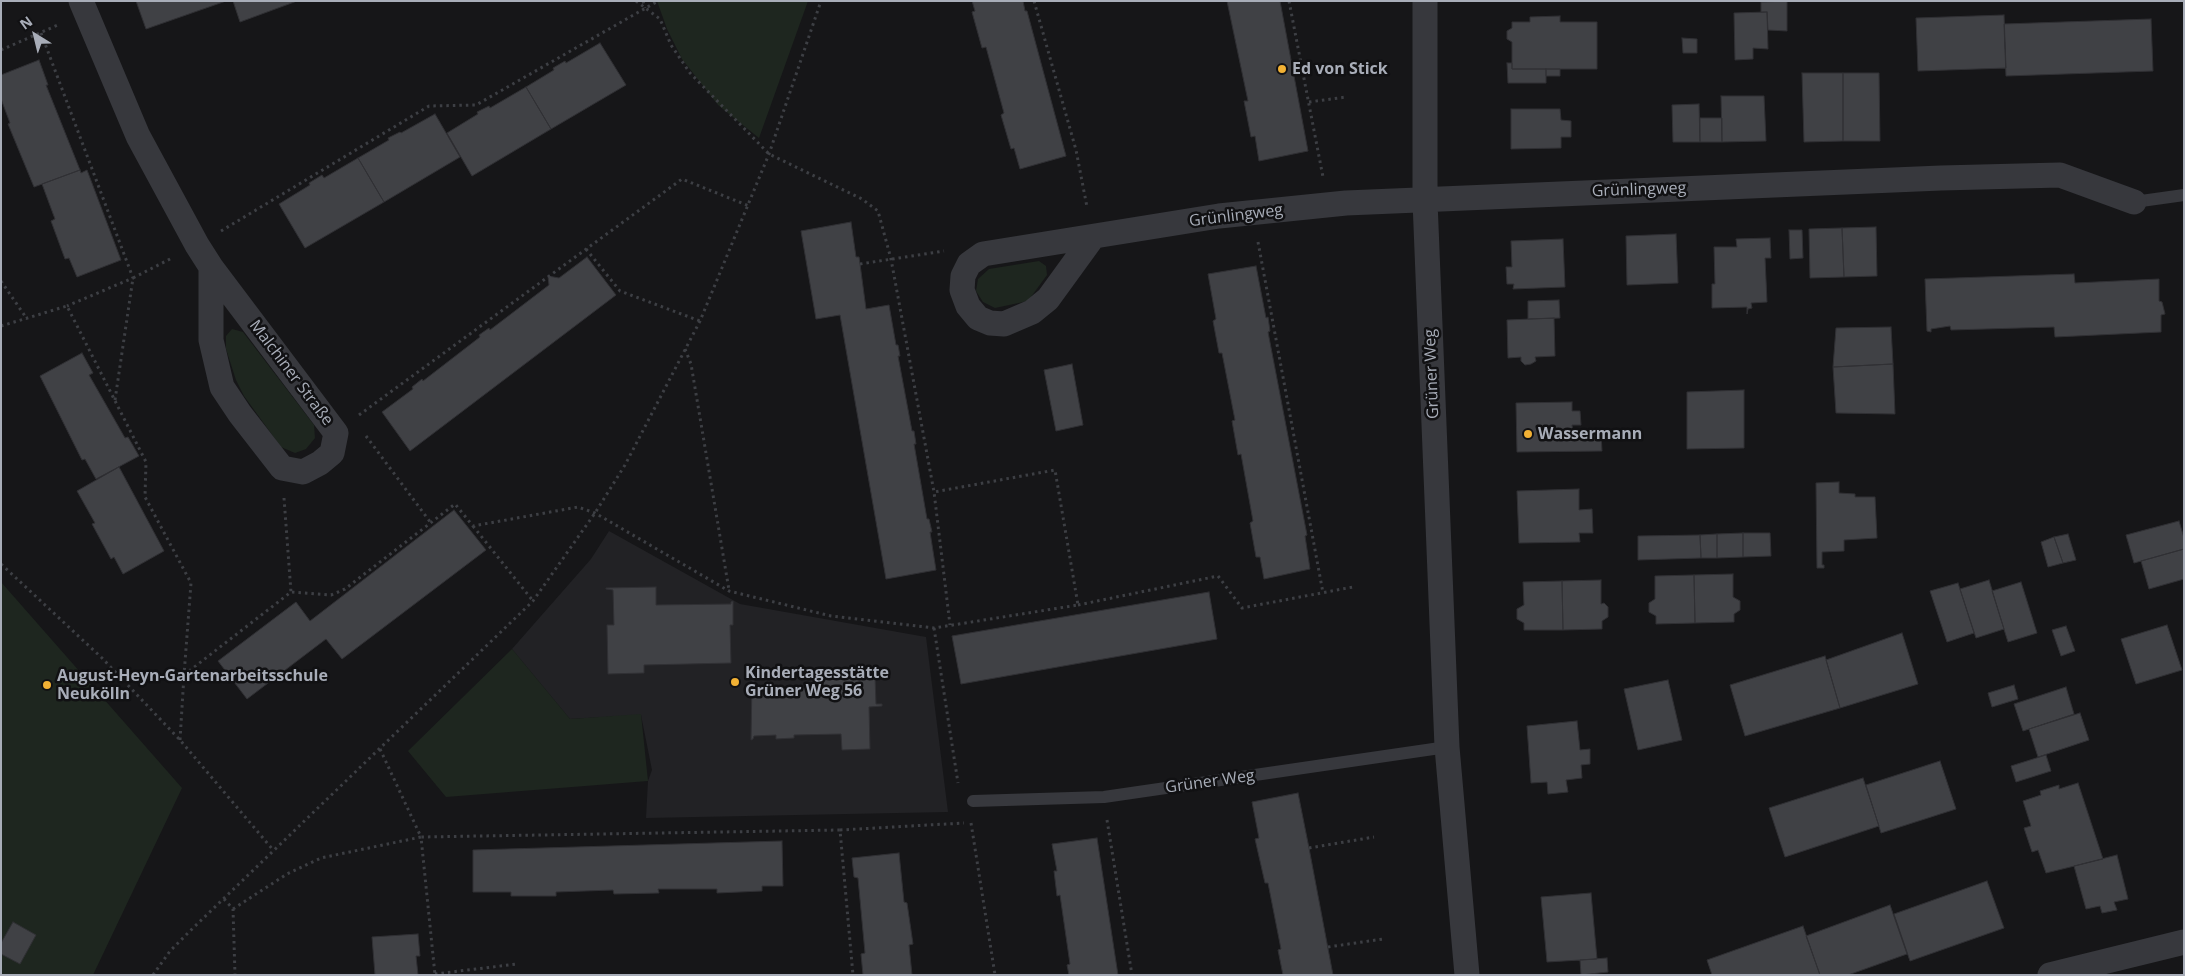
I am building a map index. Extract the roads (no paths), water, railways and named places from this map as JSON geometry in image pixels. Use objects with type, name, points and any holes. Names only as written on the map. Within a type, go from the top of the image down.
[{"type":"street","name":"Grüner Weg","points":[[1425,1],[1425,201],[1447,747],[1467,975]]},
{"type":"street","name":"Malchiner Straße","points":[[82,7],[138,136],[210,267],[336,433],[332,452],[320,463],[303,472],[282,468],[240,414],[222,387],[211,340],[210,267]]},
{"type":"street","name":"Grünlingweg","points":[[1093,237],[1048,299],[1032,312],[1004,324],[990,323],[978,318],[968,306],[962,290],[963,276],[969,264],[983,254],[1229,215],[1346,203],[2060,175],[2134,202]]},
{"type":"street","points":[[2050,975],[2184,942]]},
{"type":"lane","name":"Grünlingweg","points":[[2134,202],[2184,195]]},
{"type":"lane","name":"Grüner Weg","points":[[972,801],[1104,797],[1447,747]]},
{"type":"place","name":"Ed von Stick","points":[[1282,69]]},
{"type":"place","name":"Wassermann","points":[[1528,434]]},
{"type":"place","name":"Kindertagesstätte Grüner Weg 56","points":[[735,682]]},
{"type":"place","name":"August-Heyn-Gartenarbeitsschule Neukölln","points":[[47,685]]}]
